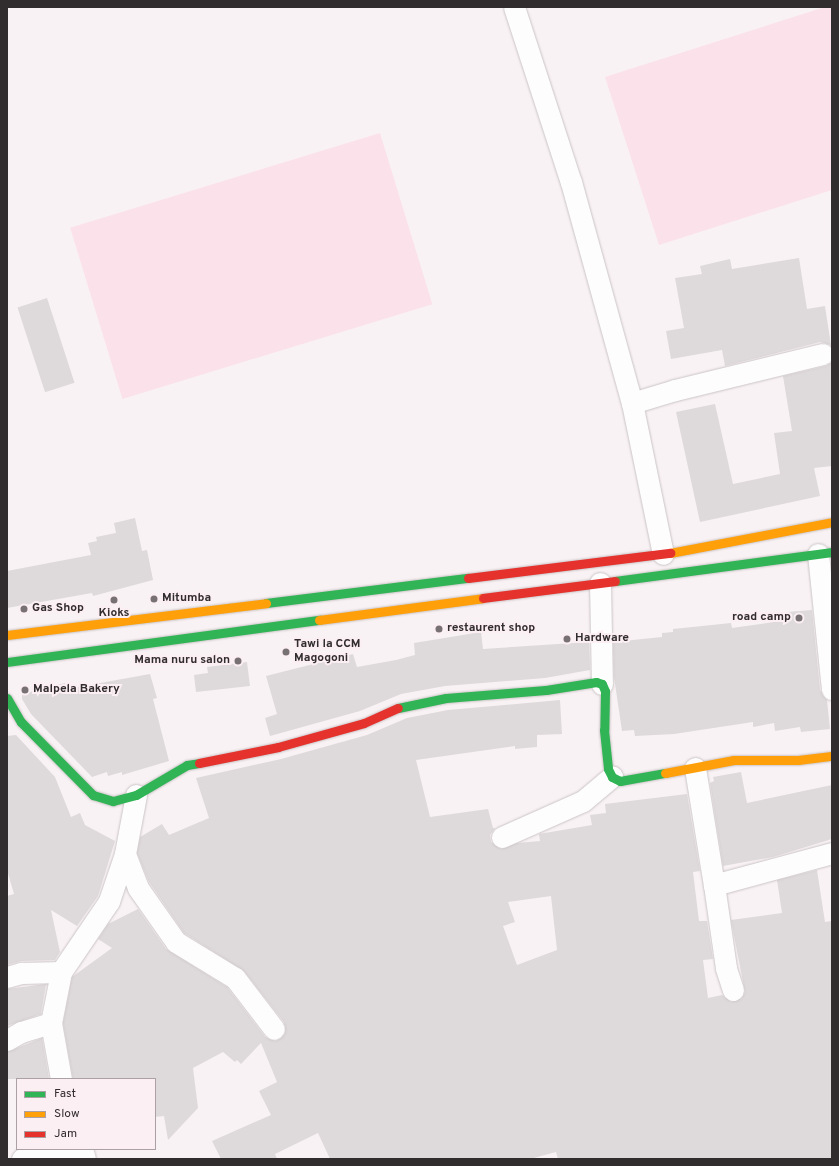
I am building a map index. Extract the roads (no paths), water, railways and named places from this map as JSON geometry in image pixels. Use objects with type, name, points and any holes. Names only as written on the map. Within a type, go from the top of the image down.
[{"type":"main road","points":[[7,635],[664,554],[832,522]]},
{"type":"main road","points":[[7,662],[825,553]]},
{"type":"main road","points":[[7,698],[20,722],[93,796],[113,800],[136,795],[187,765],[278,747],[364,723],[403,706],[446,698],[546,690],[596,682],[602,684],[605,691],[606,756],[612,777],[620,782],[734,760],[798,760],[832,756]]},
{"type":"street","points":[[514,7],[571,182],[632,403],[664,554]]},
{"type":"street","points":[[632,403],[675,390],[823,354]]},
{"type":"street","points":[[825,553],[832,689]]},
{"type":"street","points":[[600,583],[602,684]]},
{"type":"street","points":[[695,768],[726,968],[733,990]]},
{"type":"street","points":[[502,836],[583,801],[612,777]]},
{"type":"street","points":[[61,1078],[51,1023],[61,972],[109,901],[125,854],[136,795]]},
{"type":"street","points":[[714,885],[832,853]]},
{"type":"street","points":[[125,854],[138,888],[176,942],[236,978],[274,1029]]},
{"type":"street","points":[[7,977],[21,973],[61,972]]},
{"type":"street","points":[[7,1040],[21,1032],[51,1023]]},
{"type":"street","points":[[22,1159],[66,1150]]},
{"type":"place","name":"Mitumba","points":[[154,599]]},
{"type":"place","name":"Kioks","points":[[114,600]]},
{"type":"place","name":"Gas Shop","points":[[24,609]]},
{"type":"place","name":"road camp","points":[[799,618]]},
{"type":"place","name":"restaurent shop","points":[[439,629]]},
{"type":"place","name":"Hardware","points":[[567,639]]},
{"type":"place","name":"Tawi la CCM Magogoni","points":[[286,652]]},
{"type":"place","name":"Mama nuru salon","points":[[238,661]]},
{"type":"place","name":"Malpela Bakery","points":[[25,690]]}]
